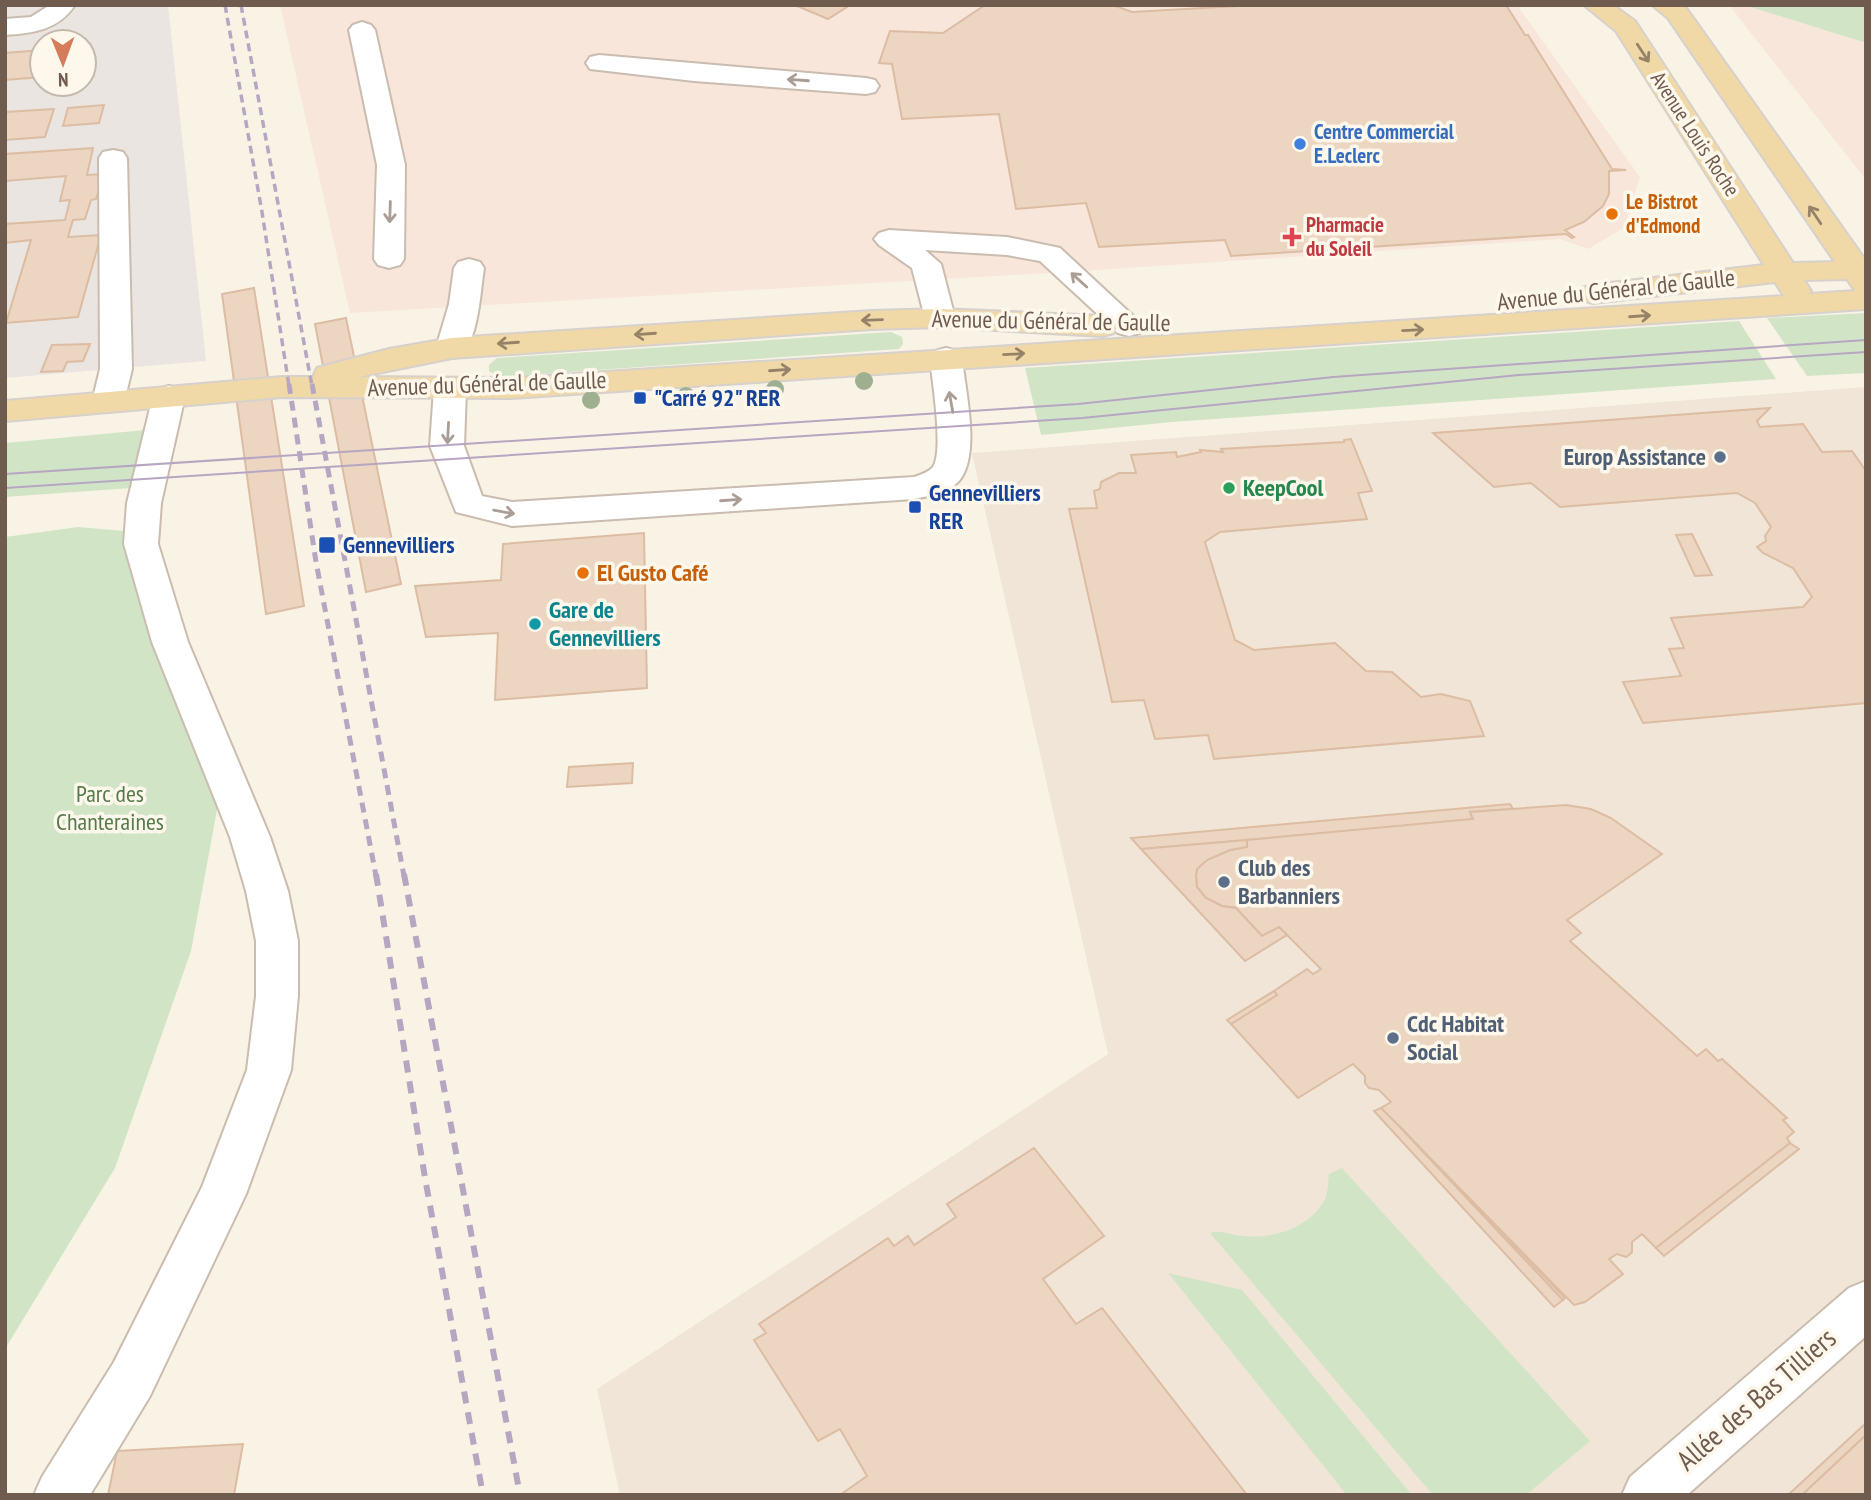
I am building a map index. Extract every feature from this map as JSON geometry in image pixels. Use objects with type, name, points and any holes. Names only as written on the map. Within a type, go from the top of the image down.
[{"type":"main road","name":"Avenue Louis Roche","points":[[1597,5],[1626,26],[1804,303]]},
{"type":"main road","points":[[1664,5],[1677,13],[1834,243],[1862,275]]},
{"type":"main road","name":"Avenue du Général de Gaulle","points":[[282,387],[389,359],[452,348],[872,320],[940,318],[1028,324],[1129,326],[1461,306],[1783,272],[1862,275]]},
{"type":"main road","name":"Avenue du Général de Gaulle","points":[[5,411],[282,387],[512,388],[1866,300]]},
{"type":"main road","points":[[940,318],[946,358]]},
{"type":"main road","points":[[450,389],[452,348]]},
{"type":"street","points":[[5,27],[31,26],[46,21],[63,5]]},
{"type":"street","points":[[362,30],[391,165],[389,259]]},
{"type":"street","points":[[599,62],[694,73],[866,86]]},
{"type":"street","points":[[108,402],[116,369],[113,158]]},
{"type":"street","points":[[889,239],[976,230]]},
{"type":"street","points":[[889,239],[926,264],[940,318]]},
{"type":"street","points":[[889,239],[1007,246],[1050,254],[1129,326]]},
{"type":"street","points":[[452,348],[464,304],[469,268]]},
{"type":"street","points":[[450,389],[447,446],[468,504],[512,514],[601,509],[928,485],[946,474],[952,446],[953,412],[946,358]]},
{"type":"street","points":[[60,1495],[132,1379],[223,1194],[269,1070],[277,996],[277,942],[267,891],[250,837],[170,642],[141,544],[144,503],[169,396]]},
{"type":"street","name":"Allée des Bas Tilliers","points":[[1648,1495],[1866,1304]]},
{"type":"shaded area","points":[[5,5],[168,5],[206,361],[5,378]]},
{"type":"shaded area","points":[[280,5],[1517,5],[1640,177],[1624,228],[1588,249],[1560,239],[1067,272],[350,313]]},
{"type":"shaded area","points":[[1729,5],[1744,5],[1866,43],[1866,180]]},
{"type":"shaded area","points":[[1866,387],[1866,1495],[620,1495],[597,1389],[1108,1054],[972,453]]},
{"type":"green space","points":[[1744,5],[1866,5],[1866,43]]},
{"type":"green space","points":[[1866,313],[1866,373],[1807,376],[1767,318]]},
{"type":"green space","points":[[1739,321],[1776,379],[1172,422],[1041,435],[1025,368]]},
{"type":"green space","points":[[891,332],[902,337],[903,344],[899,349],[498,377],[489,371],[489,365],[497,358]]},
{"type":"green space","points":[[146,430],[131,488],[5,497],[5,443]]},
{"type":"green space","name":"Parc des Chanteraines","points":[[78,527],[125,531],[219,799],[191,951],[115,1168],[5,1349],[5,537]]},
{"type":"green space","points":[[1342,1168],[1590,1441],[1526,1495],[1433,1495],[1210,1233],[1265,1236],[1299,1225],[1309,1219],[1324,1201],[1329,1174]]},
{"type":"green space","points":[[1168,1273],[1242,1290],[1412,1495],[1347,1495]]},
{"type":"building","points":[[795,5],[850,5],[828,19]]},
{"type":"building","name":"Centre Commercial E.Leclerc","points":[[985,5],[1113,5],[1132,12],[1256,5],[1506,5],[1525,35],[1528,35],[1612,169],[1626,170],[1609,171],[1609,194],[1603,206],[1584,222],[1565,230],[1574,237],[1572,238],[1566,234],[1231,256],[1225,240],[1099,247],[1086,203],[1016,209],[999,114],[902,119],[892,64],[879,63],[890,31],[943,33]]},
{"type":"building","points":[[28,51],[28,78],[5,80],[5,53]]},
{"type":"building","points":[[104,105],[99,123],[63,126],[68,108]]},
{"type":"building","points":[[54,109],[45,137],[5,140],[5,112]]},
{"type":"building","points":[[93,148],[87,175],[104,174],[96,199],[91,200],[85,219],[73,220],[68,237],[101,235],[78,317],[6,323],[31,240],[5,243],[5,224],[65,220],[70,200],[60,201],[66,176],[5,181],[5,154]]},
{"type":"building","points":[[254,288],[304,606],[266,614],[222,294]]},
{"type":"building","points":[[346,318],[401,584],[366,592],[315,324]]},
{"type":"building","points":[[90,344],[83,361],[67,362],[63,371],[41,372],[52,345]]},
{"type":"building","points":[[1770,408],[1757,421],[1760,427],[1803,424],[1822,452],[1852,451],[1866,471],[1866,703],[1643,723],[1623,682],[1681,676],[1669,649],[1684,648],[1671,618],[1803,607],[1812,597],[1793,568],[1763,553],[1757,547],[1766,541],[1765,536],[1771,527],[1755,503],[1737,493],[1560,507],[1531,483],[1494,487],[1433,433]]},
{"type":"building","points":[[1351,439],[1372,491],[1358,493],[1367,519],[1220,532],[1205,542],[1235,640],[1254,650],[1335,643],[1366,671],[1392,672],[1421,697],[1441,694],[1470,701],[1484,736],[1214,759],[1208,735],[1155,739],[1144,700],[1112,702],[1069,509],[1097,508],[1094,491],[1100,489],[1101,482],[1119,473],[1136,473],[1131,455],[1176,452],[1177,457],[1201,452],[1200,450],[1223,452],[1221,449],[1344,442]]},
{"type":"building","name":"Gare de Gennevilliers","points":[[644,533],[647,688],[495,700],[498,633],[426,637],[415,586],[501,580],[503,544]]},
{"type":"building","points":[[1692,534],[1712,575],[1695,576],[1676,535]]},
{"type":"building","points":[[633,763],[632,783],[567,787],[569,767]]},
{"type":"building","points":[[1510,804],[1513,809],[1470,812],[1473,819],[1360,830],[1141,849],[1131,838]]},
{"type":"building","points":[[1566,805],[1591,809],[1611,818],[1662,854],[1567,920],[1581,933],[1570,941],[1697,1056],[1706,1049],[1718,1061],[1722,1059],[1787,1118],[1783,1120],[1794,1132],[1787,1138],[1790,1143],[1656,1248],[1642,1234],[1632,1242],[1632,1252],[1629,1255],[1626,1257],[1617,1254],[1609,1259],[1623,1274],[1585,1302],[1574,1305],[1381,1108],[1391,1102],[1379,1090],[1369,1088],[1365,1083],[1365,1076],[1353,1064],[1298,1098],[1231,1024],[1277,995],[1274,991],[1307,969],[1313,974],[1321,969],[1279,927],[1262,936],[1236,908],[1222,906],[1206,898],[1197,887],[1196,876],[1197,869],[1207,860],[1230,850],[1247,847],[1247,840],[1473,819],[1470,812]]},
{"type":"building","points":[[1247,840],[1247,847],[1230,850],[1207,860],[1197,869],[1196,876],[1197,887],[1206,898],[1222,906],[1236,908],[1262,936],[1279,927],[1287,935],[1245,961],[1141,849]]},
{"type":"building","points":[[1274,991],[1277,995],[1231,1024],[1227,1020]]},
{"type":"building","points":[[1381,1108],[1563,1300],[1554,1307],[1374,1111]]},
{"type":"building","points":[[1400,1127],[1565,1298],[1563,1300]]},
{"type":"building","points":[[1790,1143],[1799,1149],[1664,1256],[1656,1248]]},
{"type":"building","points":[[1034,1148],[1104,1236],[1043,1279],[1076,1324],[1102,1308],[1247,1495],[840,1495],[867,1476],[840,1429],[818,1441],[754,1340],[766,1333],[759,1324],[888,1238],[894,1246],[908,1236],[914,1245],[956,1217],[947,1204]]},
{"type":"building","points":[[1866,1423],[1866,1435],[1802,1495],[1788,1495]]},
{"type":"building","points":[[1866,1435],[1866,1495],[1802,1495]]},
{"type":"building","points":[[243,1444],[234,1495],[108,1495],[117,1451]]},
{"type":"tram line","points":[[5,474],[1078,404],[1333,377],[1866,340]]},
{"type":"tram line","points":[[5,488],[1082,418],[1519,375],[1866,352]]},
{"type":"railway","points":[[225,5],[262,212],[289,386]]},
{"type":"railway","points":[[241,5],[312,386]]},
{"type":"railway","points":[[289,384],[316,562],[376,876]]},
{"type":"railway","points":[[312,384],[404,876]]},
{"type":"railway","points":[[376,874],[425,1178],[483,1495]]},
{"type":"railway","points":[[404,874],[520,1495]]},
{"type":"place","name":"Centre Commercial E.Leclerc","points":[[1300,144]]},
{"type":"place","name":"Le Bistrot d'Edmond","points":[[1612,214]]},
{"type":"place","name":"Pharmacie du Soleil","points":[[1292,237]]},
{"type":"place","name":"\"Carré 92\" RER","points":[[640,398]]},
{"type":"place","name":"Europ Assistance","points":[[1720,457]]},
{"type":"place","name":"KeepCool","points":[[1229,488]]},
{"type":"place","name":"Gennevilliers RER","points":[[915,507]]},
{"type":"place","name":"Gennevilliers","points":[[327,545]]},
{"type":"place","name":"El Gusto Café","points":[[583,573]]},
{"type":"place","name":"Gare de Gennevilliers","points":[[535,624]]},
{"type":"place","name":"Club des Barbanniers","points":[[1224,882]]},
{"type":"place","name":"Cdc Habitat Social","points":[[1393,1038]]}]
